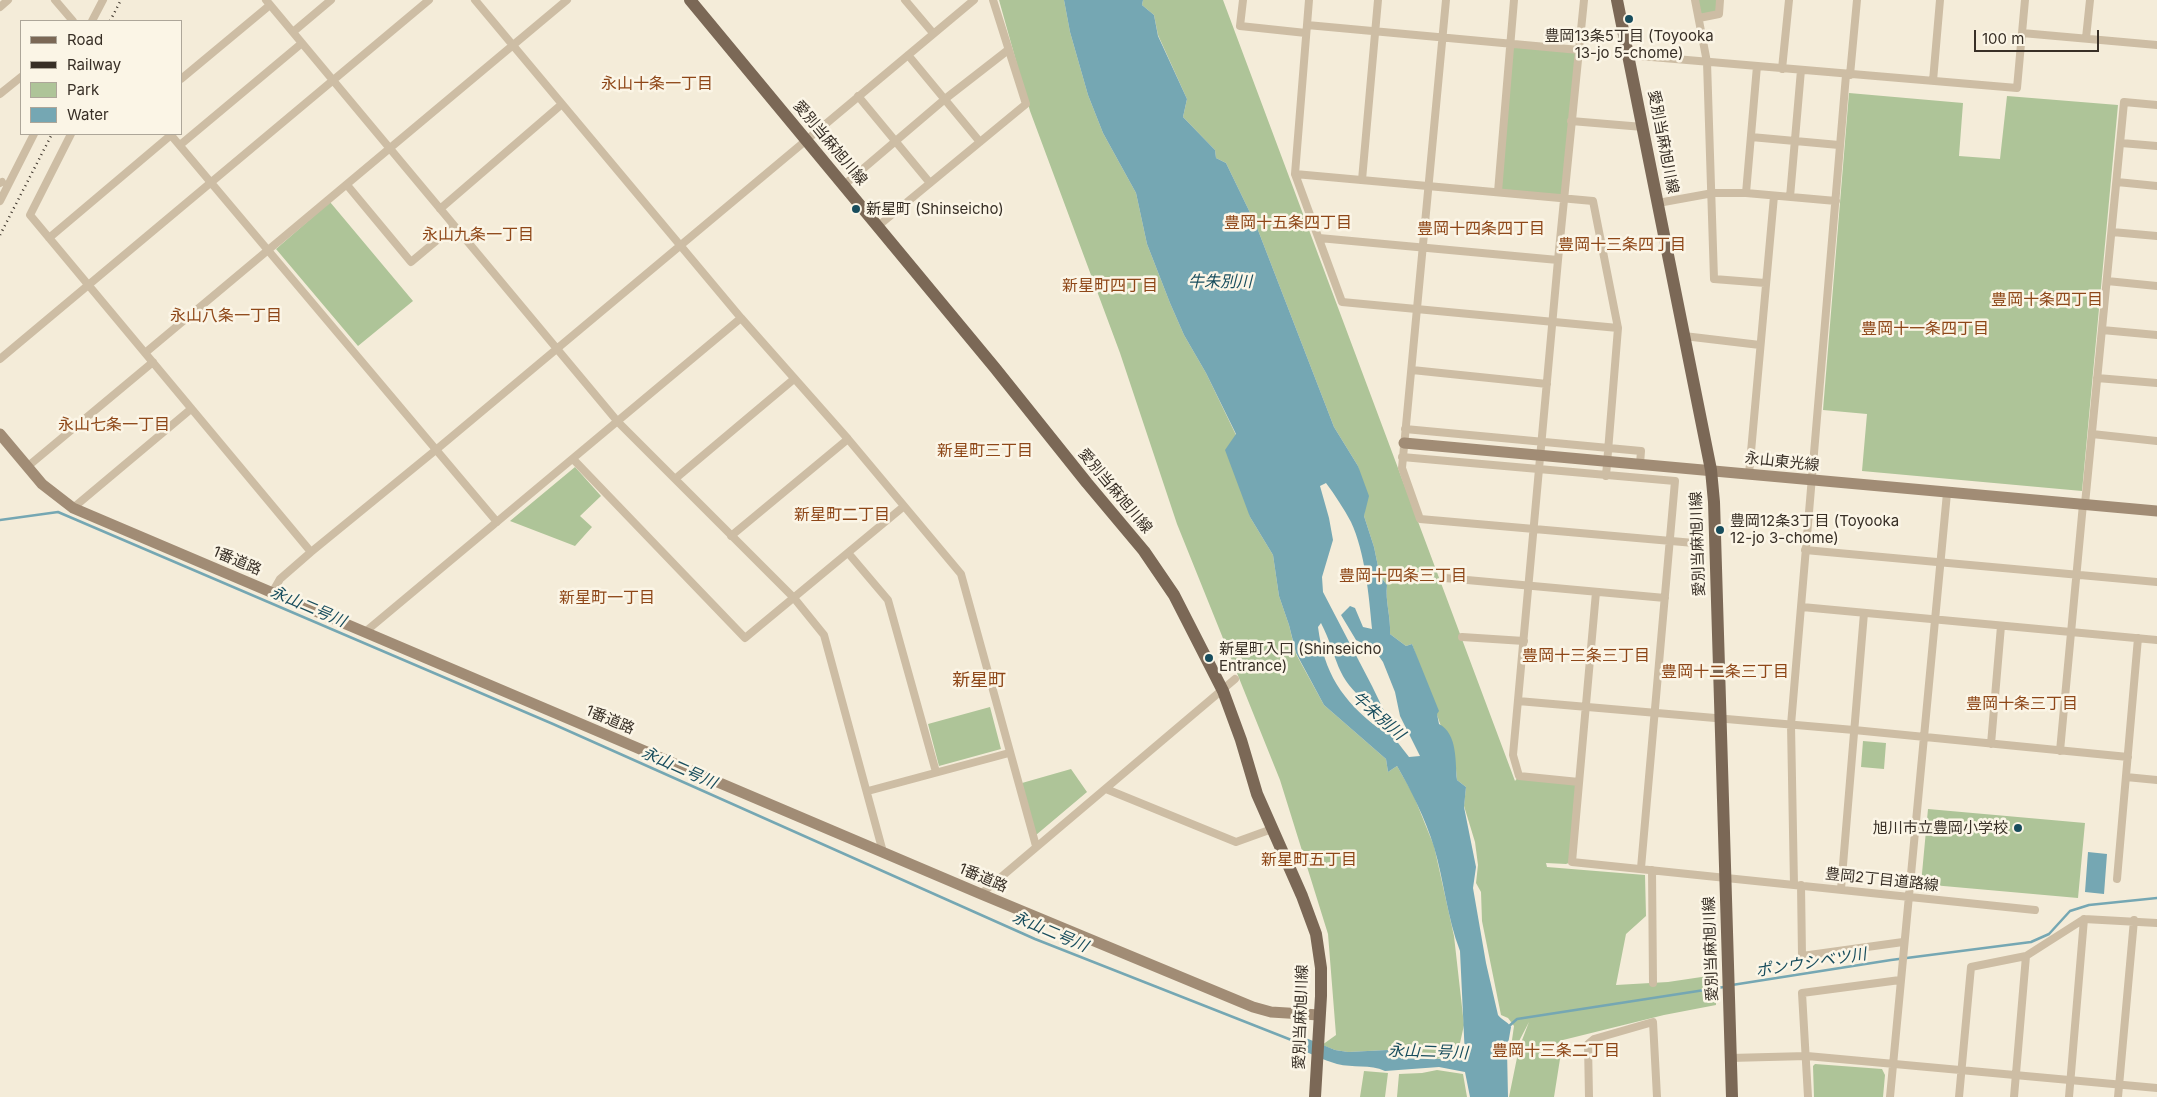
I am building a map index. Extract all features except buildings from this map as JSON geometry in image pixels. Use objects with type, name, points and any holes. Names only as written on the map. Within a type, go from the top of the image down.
[{"type":"main road","name":"愛別当麻旭川線","points":[[690,0],[1144,551],[1174,595],[1223,691],[1241,740],[1257,794],[1302,896],[1316,934],[1321,968],[1315,1097]]},
{"type":"main road","name":"愛別当麻旭川線","points":[[1617,0],[1711,470],[1714,502],[1732,1097]]},
{"type":"street","points":[[0,7],[8,0]]},
{"type":"street","points":[[55,0],[72,20]]},
{"type":"street","points":[[93,20],[103,0]]},
{"type":"street","points":[[293,32],[331,0]]},
{"type":"street","points":[[0,359],[429,0]]},
{"type":"street","points":[[475,0],[741,318],[848,439],[903,508],[961,574],[1036,846]]},
{"type":"street","points":[[145,353],[568,0]]},
{"type":"street","points":[[905,0],[933,33]]},
{"type":"street","points":[[272,593],[280,579],[311,552],[974,0]]},
{"type":"street","points":[[878,226],[1026,104],[993,0]]},
{"type":"street","points":[[1243,0],[1240,26],[1375,32],[1578,50]]},
{"type":"street","points":[[1310,0],[1295,174],[1342,302],[1618,328]]},
{"type":"street","points":[[1362,180],[1378,0]]},
{"type":"street","points":[[1446,0],[1418,310],[1402,457],[1402,468],[1420,519],[1694,543]]},
{"type":"street","points":[[1498,192],[1514,0]]},
{"type":"street","points":[[1584,0],[1552,323],[1513,755],[1519,776],[1579,782],[1596,592]]},
{"type":"street","points":[[1695,0],[1707,62],[1714,279],[1765,283]]},
{"type":"street","points":[[1699,18],[1719,14],[1720,0]]},
{"type":"street","points":[[1782,69],[1789,0]]},
{"type":"street","points":[[1857,0],[1839,145],[1836,201],[1791,725],[1797,885],[1802,956],[1904,942]]},
{"type":"street","points":[[1933,81],[1940,0]]},
{"type":"street","points":[[1628,54],[1848,75],[2017,88],[2025,0]]},
{"type":"street","points":[[2086,38],[2090,0]]},
{"type":"street","points":[[182,78],[268,2],[618,422],[794,598],[824,635],[868,791],[883,852]]},
{"type":"street","points":[[2022,33],[2157,45]]},
{"type":"street","points":[[180,145],[302,43]]},
{"type":"street","points":[[844,186],[945,99],[1008,50]]},
{"type":"street","points":[[908,55],[980,142]]},
{"type":"street","points":[[1746,193],[1758,66]]},
{"type":"street","points":[[1790,197],[1801,70]]},
{"type":"street","points":[[0,94],[20,78]]},
{"type":"street","points":[[858,96],[930,183]]},
{"type":"street","points":[[2060,751],[2124,102],[2157,105]]},
{"type":"street","points":[[440,209],[562,104]]},
{"type":"street","points":[[1571,121],[1643,127]]},
{"type":"street","points":[[0,201],[2,183],[33,135]]},
{"type":"street","points":[[70,135],[30,215],[311,552]]},
{"type":"street","points":[[49,238],[170,135]]},
{"type":"street","points":[[172,135],[497,522]]},
{"type":"street","points":[[1751,137],[1839,145]]},
{"type":"street","points":[[2120,143],[2157,146]]},
{"type":"street","points":[[1295,174],[1593,201],[1618,328],[1606,476]]},
{"type":"street","points":[[2117,182],[2157,186]]},
{"type":"street","points":[[347,185],[411,262],[454,226]]},
{"type":"street","points":[[1658,202],[1712,193],[1746,193],[1836,201]]},
{"type":"street","points":[[1749,474],[1774,196]]},
{"type":"street","points":[[2112,232],[2157,236]]},
{"type":"street","points":[[1319,238],[1558,260]]},
{"type":"street","points":[[2107,281],[2157,286]]},
{"type":"street","points":[[365,632],[741,318]]},
{"type":"street","points":[[2102,330],[2157,335]]},
{"type":"street","points":[[1684,336],[1760,345]]},
{"type":"street","points":[[27,467],[153,362]]},
{"type":"street","points":[[1412,370],[1547,384]]},
{"type":"street","points":[[2097,378],[2157,383]]},
{"type":"street","points":[[675,478],[794,379]]},
{"type":"street","points":[[74,508],[191,409]]},
{"type":"street","points":[[1405,429],[1641,451],[1640,464]]},
{"type":"street","name":"1番道路","points":[[0,434],[42,484],[74,508],[981,894],[1253,1007],[1271,1012],[1320,1015]]},
{"type":"street","points":[[2092,434],[2157,441]]},
{"type":"street","points":[[1471,463],[1473,436]]},
{"type":"street","points":[[731,536],[848,439]]},
{"type":"street","name":"永山東光線","points":[[1404,443],[2157,511]]},
{"type":"street","points":[[1402,457],[1675,481],[1641,868]]},
{"type":"street","points":[[573,459],[745,638],[903,508]]},
{"type":"street","points":[[1890,1097],[1902,952],[1947,493]]},
{"type":"street","points":[[1805,550],[2157,582]]},
{"type":"street","points":[[849,554],[888,600],[936,772]]},
{"type":"street","points":[[1445,578],[1664,598]]},
{"type":"street","points":[[1802,606],[2157,640]]},
{"type":"street","points":[[1841,889],[1864,613]]},
{"type":"street","points":[[1991,744],[2001,626]]},
{"type":"street","points":[[1462,637],[1524,642]]},
{"type":"street","points":[[2117,879],[2138,638]]},
{"type":"street","points":[[981,894],[1235,679]]},
{"type":"street","points":[[1518,701],[1854,730],[2128,758]]},
{"type":"street","points":[[868,791],[1009,753]]},
{"type":"street","points":[[2126,777],[2157,780]]},
{"type":"street","name":"豊岡2丁目道路線","points":[[1579,782],[1572,862],[2035,910]]},
{"type":"street","points":[[1106,789],[1236,842],[1272,829]]},
{"type":"street","points":[[1652,870],[1652,983]]},
{"type":"street","points":[[2069,1097],[2084,919]]},
{"type":"street","points":[[1959,1097],[1971,967],[2026,956],[2084,919],[2134,920],[2157,923]]},
{"type":"street","points":[[2118,1097],[2134,920]]},
{"type":"street","points":[[2014,1097],[2026,956]]},
{"type":"street","points":[[1808,1097],[1802,993],[1900,980]]},
{"type":"street","points":[[1589,1097],[1588,1044],[1594,1039],[1653,1022],[1657,1097]]},
{"type":"street","points":[[1730,1058],[1807,1056],[2157,1088]]},
{"type":"green space","points":[[999,0],[1064,0],[1070,32],[1088,95],[1103,133],[1136,193],[1147,244],[1170,303],[1184,335],[1206,373],[1236,435],[1250,517],[1273,555],[1279,596],[1296,654],[1324,705],[1386,759],[1388,772],[1397,766],[1413,794],[1434,846],[1454,936],[1464,1025],[1458,1052],[1437,1059],[1407,1049],[1348,1052],[1322,1045],[1336,1035],[1328,934],[1280,780],[1177,524],[1120,353],[1030,111]]},
{"type":"green space","points":[[1143,0],[1223,0],[1515,781],[1519,776],[1579,782],[1572,862],[1566,864],[1546,863],[1547,867],[1645,875],[1646,916],[1626,934],[1616,985],[1668,982],[1715,975],[1716,1005],[1664,1015],[1563,1040],[1554,1097],[1509,1097],[1519,1048],[1529,1022],[1516,1047],[1511,1047],[1514,1026],[1508,1018],[1501,1015],[1482,921],[1481,892],[1476,883],[1478,865],[1475,842],[1464,806],[1466,787],[1457,780],[1456,769],[1412,644],[1406,646],[1390,634],[1387,585],[1380,576],[1374,547],[1364,516],[1365,507],[1358,466],[1334,427],[1256,225],[1226,163],[1216,158],[1215,150],[1183,117],[1187,99],[1158,35],[1154,15],[1142,5]]},
{"type":"green space","points":[[1695,0],[1720,0],[1719,14],[1699,18]]},
{"type":"green space","points":[[1510,44],[1579,50],[1564,198],[1498,192]]},
{"type":"green space","points":[[1849,93],[1963,103],[1959,156],[2000,159],[2007,96],[2118,105],[2082,491],[1862,471],[1867,414],[1823,410]]},
{"type":"green space","points":[[330,202],[413,301],[358,346],[276,249]]},
{"type":"green space","points":[[575,467],[601,496],[580,516],[592,527],[575,546],[510,521]]},
{"type":"green space","points":[[990,707],[1001,749],[939,766],[928,724]]},
{"type":"green space","points":[[1863,741],[1886,743],[1884,769],[1861,767]]},
{"type":"green space","points":[[1071,769],[1087,792],[1036,835],[1022,783]]},
{"type":"green space","points":[[1928,809],[2085,823],[2078,898],[1921,884]]},
{"type":"green space","points":[[1815,1064],[1882,1069],[1885,1075],[1883,1097],[1814,1097],[1813,1066]]},
{"type":"green space","points":[[1437,1070],[1463,1074],[1467,1097],[1397,1097],[1399,1074]]},
{"type":"green space","points":[[1364,1071],[1388,1073],[1385,1097],[1360,1097]]},
{"type":"water","name":"牛朱別川","points":[[1064,0],[1143,0],[1142,5],[1154,15],[1158,36],[1187,99],[1183,117],[1215,150],[1216,158],[1226,163],[1256,225],[1334,427],[1358,466],[1369,496],[1364,516],[1374,547],[1380,576],[1387,585],[1390,634],[1406,646],[1412,644],[1439,711],[1437,714],[1439,724],[1450,734],[1453,741],[1457,780],[1466,787],[1464,807],[1476,867],[1473,888],[1486,963],[1498,1015],[1511,1027],[1507,1050],[1508,1097],[1470,1097],[1465,1072],[1439,1067],[1385,1071],[1343,1065],[1296,1047],[1301,1036],[1335,1050],[1348,1052],[1407,1049],[1437,1059],[1465,1057],[1460,951],[1434,847],[1422,815],[1403,776],[1397,766],[1388,772],[1386,759],[1324,705],[1296,653],[1279,596],[1273,555],[1250,517],[1225,450],[1236,434],[1206,373],[1184,335],[1170,303],[1147,244],[1136,193],[1103,133],[1088,95],[1070,32]],"holes":[[[1326,483],[1351,522],[1356,534],[1366,574],[1372,629],[1363,627],[1355,608],[1350,606],[1341,615],[1356,640],[1374,649],[1383,662],[1395,692],[1400,716],[1420,756],[1409,757],[1395,739],[1388,719],[1372,686],[1323,592],[1322,577],[1333,540],[1320,486]],[[1321,623],[1343,676],[1349,685],[1369,704],[1377,703],[1379,708],[1377,714],[1384,721],[1384,726],[1378,728],[1365,718],[1337,684],[1330,672],[1321,643],[1318,627]]]},
{"type":"water","points":[[2088,852],[2107,854],[2104,894],[2085,892]]},
{"type":"waterway","name":"永山二号川","points":[[0,520],[58,512],[553,724],[1035,939],[1299,1043]]},
{"type":"waterway","name":"ポンウシベツ川","points":[[1732,985],[1891,960],[2031,942],[2049,934],[2070,911],[2089,905],[2157,898]]},
{"type":"waterway","name":"ポンウシベツ川","points":[[1508,1027],[1517,1019],[1724,987]]},
{"type":"railway","points":[[111,20],[121,0]]},
{"type":"railway","points":[[0,235],[51,135]]},
{"type":"place","name":"豊岡13条5丁目 (Toyooka 13-jo 5-chome)","points":[[1629,19]]},
{"type":"place","name":"新星町 (Shinseicho)","points":[[856,209]]},
{"type":"place","name":"豊岡12条3丁目 (Toyooka 12-jo 3-chome)","points":[[1720,530]]},
{"type":"place","name":"新星町入口 (Shinseicho Entrance)","points":[[1209,658]]},
{"type":"place","name":"旭川市立豊岡小学校","points":[[2018,828]]},
{"type":"district","name":"永山十条一丁目","points":[[657,84]]},
{"type":"district","name":"豊岡十五条四丁目","points":[[1288,223]]},
{"type":"district","name":"豊岡十四条四丁目","points":[[1481,229]]},
{"type":"district","name":"永山九条一丁目","points":[[478,235]]},
{"type":"district","name":"豊岡十三条四丁目","points":[[1622,245]]},
{"type":"district","name":"新星町四丁目","points":[[1110,286]]},
{"type":"district","name":"豊岡十条四丁目","points":[[2047,300]]},
{"type":"district","name":"永山八条一丁目","points":[[226,316]]},
{"type":"district","name":"豊岡十一条四丁目","points":[[1925,329]]},
{"type":"district","name":"永山七条一丁目","points":[[114,425]]},
{"type":"district","name":"新星町三丁目","points":[[985,451]]},
{"type":"district","name":"新星町二丁目","points":[[842,515]]},
{"type":"district","name":"豊岡十四条三丁目","points":[[1403,576]]},
{"type":"district","name":"新星町一丁目","points":[[607,598]]},
{"type":"district","name":"豊岡十三条三丁目","points":[[1586,656]]},
{"type":"district","name":"豊岡十二条三丁目","points":[[1725,672]]},
{"type":"district","name":"新星町","points":[[979,681]]},
{"type":"district","name":"豊岡十条三丁目","points":[[2022,704]]},
{"type":"district","name":"新星町五丁目","points":[[1309,860]]},
{"type":"district","name":"豊岡十三条二丁目","points":[[1556,1051]]}]
